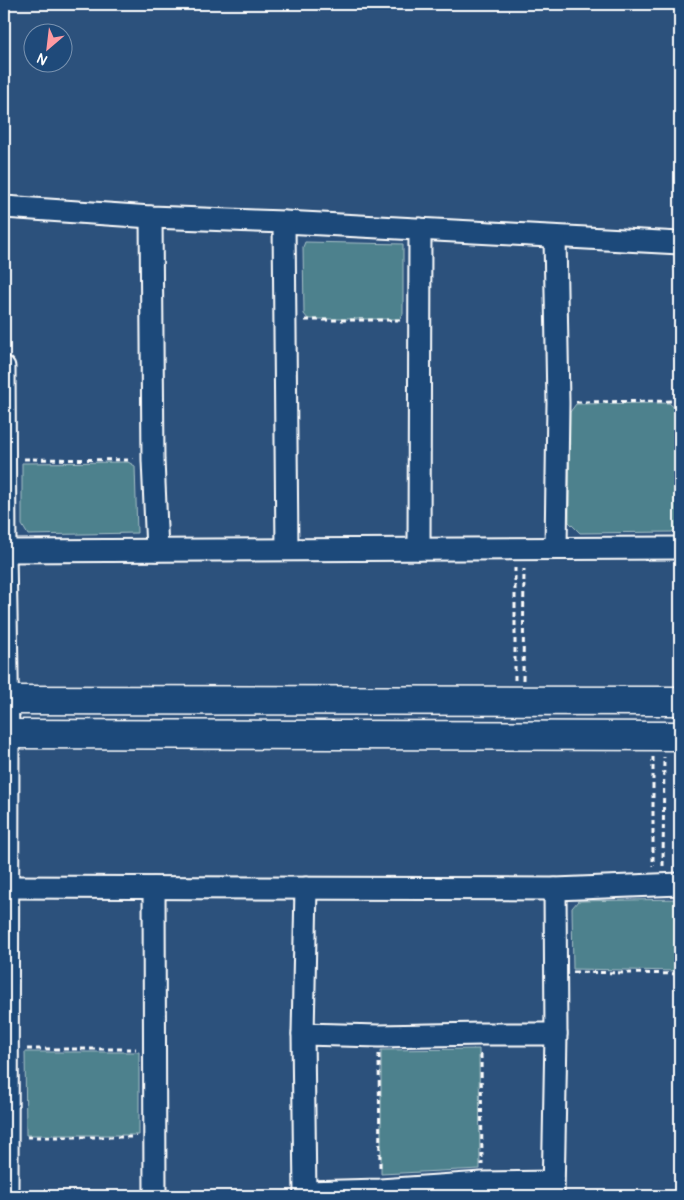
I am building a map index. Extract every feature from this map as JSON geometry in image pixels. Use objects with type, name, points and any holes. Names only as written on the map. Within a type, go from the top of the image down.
[{"type":"street","points":[[4,207],[151,217],[284,222],[680,243]]},
{"type":"street","points":[[151,217],[157,550]]},
{"type":"street","points":[[284,222],[287,549]]},
{"type":"street","points":[[419,549],[420,229]]},
{"type":"street","points":[[555,237],[558,403],[556,548]]},
{"type":"street","points":[[4,367],[7,1196]]},
{"type":"street","points":[[5,551],[680,548]]},
{"type":"street","points":[[5,700],[680,701]]},
{"type":"street","points":[[6,734],[666,737]]},
{"type":"street","points":[[7,887],[555,889],[666,884]]},
{"type":"street","points":[[154,888],[155,1196]]},
{"type":"street","points":[[306,888],[303,1034],[305,1194],[482,1183],[552,1189],[556,1034],[555,889]]},
{"type":"street","points":[[303,1034],[379,1036],[556,1034]]},
{"type":"path","points":[[285,320],[420,320]]},
{"type":"path","points":[[558,403],[680,402]]},
{"type":"path","points":[[5,459],[154,460]]},
{"type":"path","points":[[519,700],[520,548]]},
{"type":"path","points":[[519,700],[520,548]]},
{"type":"path","points":[[666,737],[666,884]]},
{"type":"path","points":[[666,737],[666,884]]},
{"type":"path","points":[[555,971],[680,974]]},
{"type":"path","points":[[481,1034],[482,1183]]},
{"type":"path","points":[[379,1036],[380,1190]]},
{"type":"path","points":[[7,1049],[154,1049]]},
{"type":"path","points":[[7,1137],[154,1137]]},
{"type":"green space","points":[[305,242],[403,244],[403,314],[400,319],[308,319],[304,314],[303,247]]},
{"type":"green space","points":[[669,403],[677,410],[679,525],[672,532],[580,533],[569,522],[570,412],[576,404]]},
{"type":"green space","points":[[128,462],[135,466],[137,533],[28,535],[22,525],[22,463]]},
{"type":"green space","points":[[680,899],[680,971],[573,969],[572,908],[578,901]]},
{"type":"green space","points":[[479,1049],[480,1169],[381,1174],[381,1050]]},
{"type":"green space","points":[[25,1052],[139,1052],[139,1135],[26,1135]]}]
